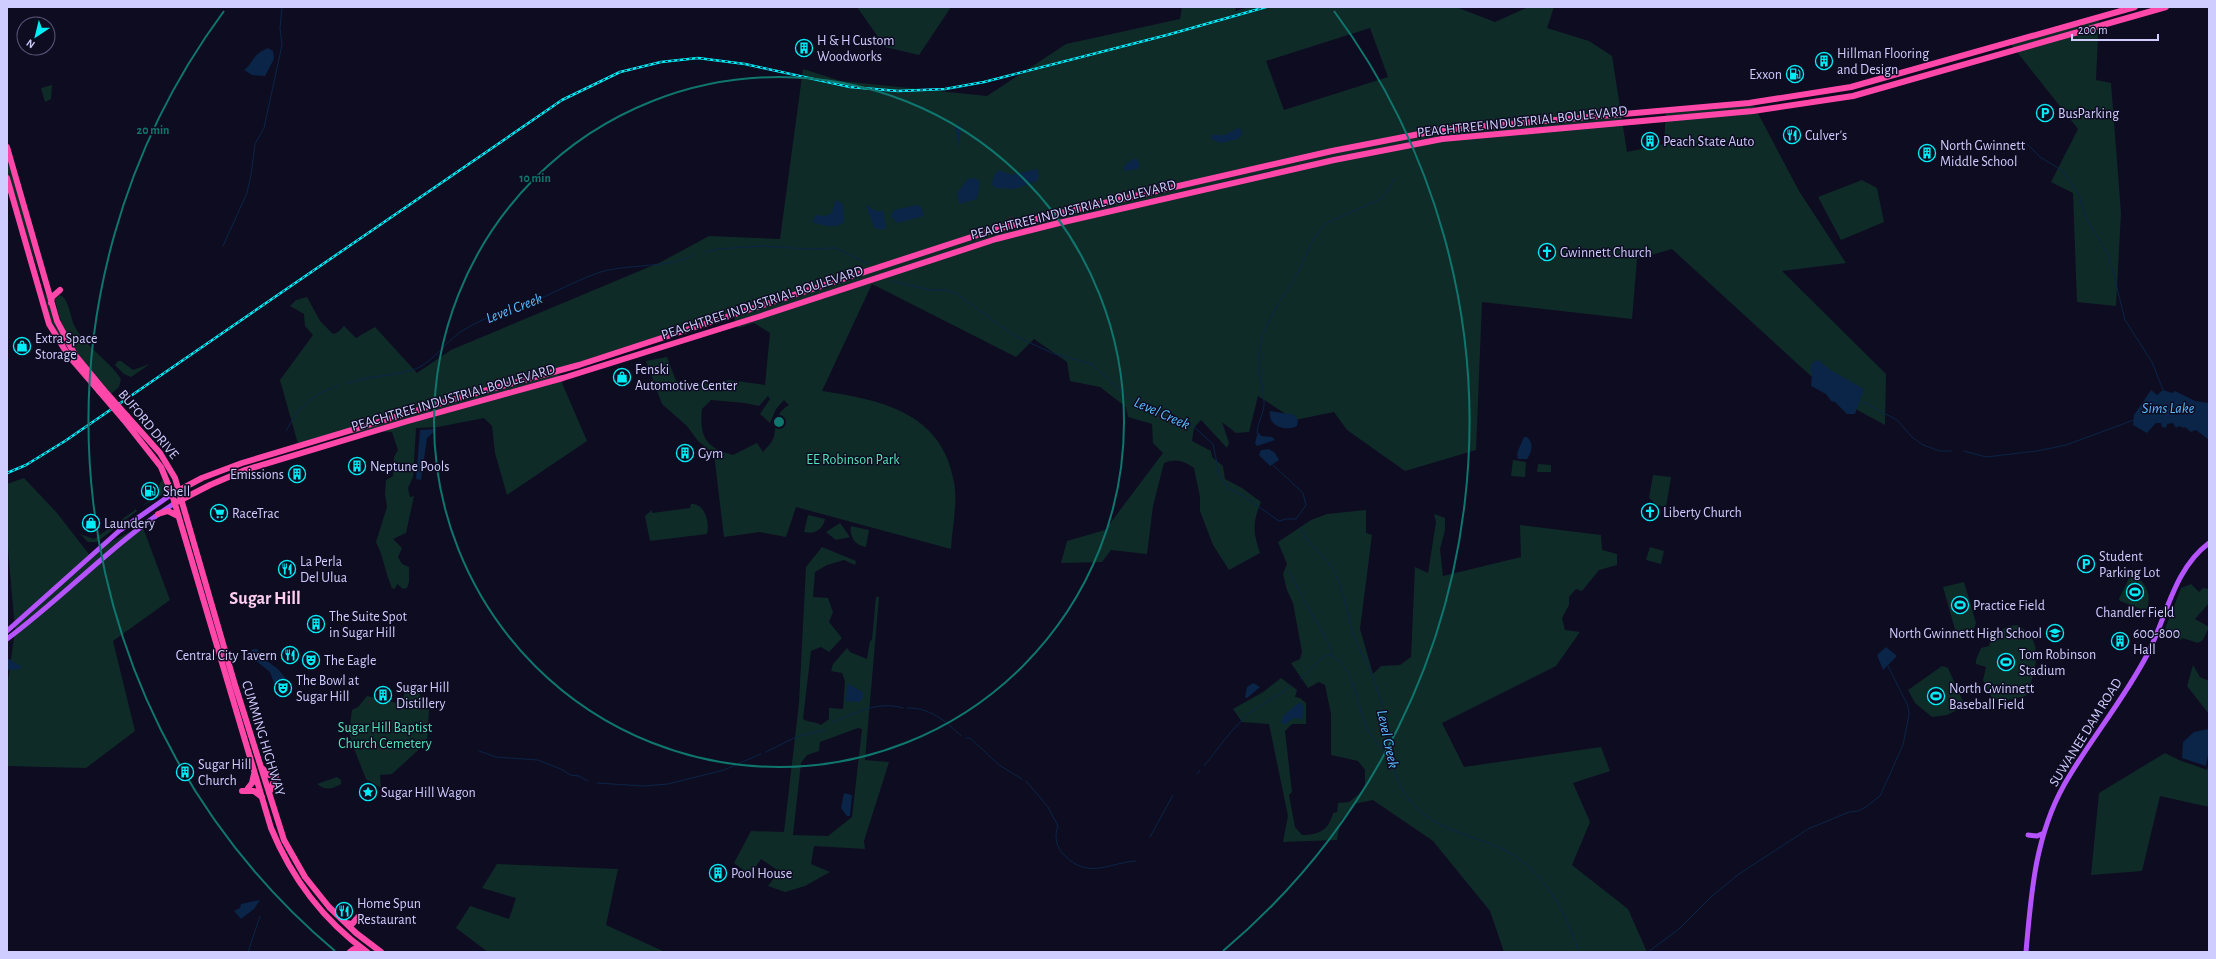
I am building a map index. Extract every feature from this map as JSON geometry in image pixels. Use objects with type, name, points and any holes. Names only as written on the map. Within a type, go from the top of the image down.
[{"type":"highway","name":"PEACHTREE INDUSTRIAL BOULEVARD","points":[[175,503],[244,470],[408,421],[563,378],[758,317],[996,239],[1059,222],[1334,160],[1442,139],[1753,112],[1853,96],[2166,7]]},
{"type":"highway","name":"PEACHTREE INDUSTRIAL BOULEVARD","points":[[172,494],[202,478],[242,463],[377,421],[586,363],[993,230],[1056,214],[1325,153],[1440,130],[1749,103],[1844,88],[1884,79],[2133,8]]},
{"type":"highway","points":[[7,147],[52,305],[64,339],[101,390]]},
{"type":"highway","points":[[7,178],[49,324],[68,355],[101,390]]},
{"type":"highway","points":[[52,305],[52,297],[60,290]]},
{"type":"highway","name":"BUFORD DRIVE","points":[[101,390],[125,418],[161,467],[175,503]]},
{"type":"highway","name":"BUFORD DRIVE","points":[[125,418],[160,453],[174,477],[182,499]]},
{"type":"highway","points":[[174,477],[182,482],[202,478]]},
{"type":"highway","name":"CUMMING HIGHWAY","points":[[182,499],[235,685],[262,768],[279,828],[291,854],[315,891],[346,923],[381,952]]},
{"type":"highway","points":[[175,503],[180,518]]},
{"type":"highway","points":[[158,514],[168,511],[176,514],[180,518]]},
{"type":"highway","name":"CUMMING HIGHWAY","points":[[180,518],[262,798],[279,847],[286,863],[310,899],[335,926],[366,951]]},
{"type":"highway","points":[[262,768],[269,775],[276,776],[269,793]]},
{"type":"highway","points":[[254,770],[252,783],[245,790],[254,791],[262,798]]},
{"type":"highway","points":[[346,923],[352,924],[359,916]]},
{"type":"highway","points":[[350,952],[354,949],[366,951]]},
{"type":"main road","points":[[2133,8],[2134,17]]},
{"type":"main road","name":"PEACHTREE INDUSTRIAL BOULEVARD","points":[[7,631],[119,531],[172,494]]},
{"type":"main road","name":"PEACHTREE INDUSTRIAL BOULEVARD","points":[[7,639],[42,613],[124,538],[175,503]]},
{"type":"main road","name":"SUWANEE DAM ROAD","points":[[2026,952],[2032,884],[2044,833],[2064,785],[2146,657],[2182,572],[2194,556],[2209,543]]},
{"type":"main road","points":[[2028,835],[2037,836],[2044,833]]},
{"type":"green space","points":[[857,7],[951,7],[919,55],[885,47]]},
{"type":"green space","name":"EE Robinson Park","points":[[1182,7],[1236,7],[1235,11],[1249,7],[1456,7],[1495,22],[1528,7],[1554,7],[1547,28],[1589,41],[1612,56],[1627,152],[1664,144],[1666,109],[1752,102],[1799,191],[1846,263],[1782,271],[1886,374],[1885,425],[1835,398],[1672,249],[1637,259],[1632,319],[1482,302],[1476,450],[1405,471],[1347,430],[1334,412],[1295,420],[1258,396],[1249,432],[1236,433],[1222,422],[1229,443],[1227,448],[1201,420],[1194,428],[1192,441],[1211,451],[1212,457],[1223,466],[1225,479],[1242,488],[1261,502],[1254,528],[1260,553],[1229,570],[1213,545],[1200,511],[1200,497],[1194,468],[1183,462],[1176,461],[1164,463],[1153,506],[1147,554],[1111,550],[1102,562],[1061,563],[1067,541],[1105,530],[1163,453],[1153,443],[1152,424],[1128,417],[1126,407],[1100,387],[1070,381],[1067,362],[1034,339],[1016,357],[872,284],[822,391],[866,399],[887,405],[906,414],[923,425],[937,440],[947,458],[954,482],[955,507],[951,549],[796,507],[786,537],[760,532],[724,537],[714,454],[698,441],[687,426],[662,404],[646,361],[667,357],[676,381],[714,384],[729,380],[765,385],[770,333],[754,323],[738,328],[732,312],[685,330],[556,369],[587,441],[507,495],[495,453],[492,426],[484,418],[438,427],[416,428],[413,477],[408,488],[410,497],[414,496],[406,533],[393,539],[402,548],[398,557],[402,564],[409,567],[409,582],[407,588],[403,589],[397,584],[395,589],[392,588],[376,542],[387,507],[385,494],[386,480],[393,476],[394,457],[398,450],[392,432],[365,431],[298,444],[280,380],[313,335],[305,326],[304,314],[290,306],[296,300],[307,297],[320,321],[333,334],[338,332],[344,326],[356,338],[375,327],[417,373],[451,350],[661,262],[709,236],[780,239],[803,69],[841,81],[987,96],[1066,44],[1180,19]],"holes":[[[1370,28],[1388,77],[1284,110],[1266,61]],[[768,396],[770,399],[760,414],[770,423],[776,409],[784,400],[789,405],[781,411],[771,443],[763,452],[757,443],[733,455],[716,449],[706,440],[702,427],[702,409],[711,400],[745,403],[759,406]]]},
{"type":"green space","points":[[2099,17],[2096,80],[2111,83],[2121,213],[2116,306],[2077,302],[2073,193],[2051,182],[2078,129],[2009,42]]},
{"type":"green space","points":[[52,85],[51,99],[45,102],[41,88]]},
{"type":"green space","points":[[7,161],[15,183],[42,284],[7,171]]},
{"type":"green space","points":[[1862,180],[1877,188],[1884,222],[1841,240],[1818,197]]},
{"type":"green space","points":[[43,291],[47,297],[56,326],[68,349],[66,350],[51,322]]},
{"type":"green space","points":[[60,295],[65,300],[74,325],[84,340],[110,365],[121,379],[119,387],[111,394],[76,351],[70,340],[59,314],[55,299]]},
{"type":"green space","points":[[118,361],[121,361],[133,370],[150,364],[131,377],[124,374],[115,365]]},
{"type":"green space","points":[[1513,460],[1526,462],[1525,477],[1511,476]]},
{"type":"green space","points":[[1538,464],[1551,465],[1551,472],[1537,472]]},
{"type":"green space","points":[[1653,475],[1671,477],[1666,507],[1657,505],[1649,498]]},
{"type":"green space","points":[[24,478],[57,513],[92,558],[111,542],[142,525],[170,600],[113,641],[135,731],[86,768],[7,766],[7,689],[15,630],[7,537],[7,484]]},
{"type":"green space","points":[[163,479],[166,487],[162,495],[143,505],[157,496],[160,483]]},
{"type":"green space","points":[[691,504],[700,507],[703,510],[708,525],[707,534],[650,541],[645,516],[652,510],[652,513],[690,508]]},
{"type":"green space","points":[[134,507],[137,511],[97,542],[88,542],[80,534],[94,539],[135,510]]},
{"type":"green space","points":[[1366,510],[1366,533],[1372,535],[1360,629],[1373,674],[1381,666],[1400,665],[1411,657],[1415,567],[1428,573],[1436,522],[1434,514],[1445,518],[1445,530],[1440,549],[1443,576],[1521,557],[1520,525],[1601,535],[1602,550],[1617,554],[1617,565],[1599,570],[1582,591],[1576,589],[1569,597],[1569,605],[1562,618],[1565,630],[1580,632],[1556,666],[1442,723],[1464,767],[1601,747],[1610,771],[1573,783],[1590,822],[1572,865],[1628,909],[1647,952],[1504,952],[1490,911],[1433,841],[1373,800],[1354,804],[1340,822],[1337,840],[1283,842],[1288,816],[1269,724],[1242,722],[1233,709],[1263,692],[1281,678],[1297,690],[1295,697],[1300,698],[1306,703],[1306,724],[1292,724],[1285,731],[1292,792],[1289,795],[1295,827],[1302,835],[1318,833],[1329,824],[1333,813],[1337,812],[1338,803],[1349,802],[1365,789],[1365,770],[1358,761],[1331,755],[1331,714],[1325,685],[1319,682],[1308,688],[1291,663],[1300,659],[1302,652],[1293,603],[1287,590],[1283,574],[1287,564],[1278,542],[1311,520],[1327,514]]},
{"type":"green space","points":[[808,515],[825,519],[822,526],[812,533],[804,532]]},
{"type":"green space","points":[[840,523],[850,537],[836,540],[826,532]]},
{"type":"green space","points":[[851,526],[869,530],[866,547],[856,543],[852,537]]},
{"type":"green space","points":[[822,547],[856,561],[855,565],[844,560],[827,565],[815,572],[813,597],[828,598],[833,612],[829,622],[842,638],[829,652],[821,647],[811,651],[803,719],[821,725],[829,719],[829,708],[843,709],[845,681],[842,673],[831,671],[833,664],[847,648],[850,652],[867,659],[870,641],[872,640],[876,597],[879,597],[865,760],[889,762],[864,841],[865,849],[814,846],[811,864],[830,872],[805,886],[785,892],[768,886],[779,871],[761,859],[750,875],[734,863],[751,831],[784,832],[799,703],[806,567]],"holes":[[[858,728],[862,729],[852,817],[828,836],[793,835],[801,763],[807,755],[819,751],[820,742]]]},
{"type":"green space","points":[[1650,547],[1664,551],[1661,564],[1646,560]]},
{"type":"green space","name":"Chandler Field","points":[[2131,574],[2141,580],[2147,589],[2149,600],[2146,611],[2120,601],[2119,599]]},
{"type":"green space","name":"Practice Field","points":[[1964,582],[1976,623],[1974,629],[1956,633],[1943,587]]},
{"type":"green space","points":[[2191,584],[2199,592],[2203,588],[2209,589],[2209,603],[2195,619],[2209,627],[2203,640],[2198,643],[2182,638],[2181,640],[2165,629],[2181,588]]},
{"type":"green space","name":"Tom Robinson Stadium","points":[[2017,625],[2026,631],[2032,639],[2036,657],[2035,667],[2026,696],[2003,701],[1992,698],[1983,680],[1986,667],[1976,664],[1976,660],[1981,648],[1989,646],[1991,640],[1995,640],[1999,633],[2006,627]]},
{"type":"green space","points":[[2193,665],[2200,677],[2209,681],[2209,714],[2187,686]]},
{"type":"green space","name":"North Gwinnett Baseball Field","points":[[1942,666],[1948,668],[1965,706],[1947,715],[1932,717],[1915,703],[1908,690]]},
{"type":"green space","name":"Sugar Hill Baptist Church Cemetery","points":[[413,684],[429,710],[427,742],[392,774],[380,775],[381,788],[366,779],[353,746],[349,732],[352,710],[358,707],[367,696],[401,704],[406,689]]},
{"type":"green space","points":[[2165,753],[2179,760],[2207,770],[2209,763],[2209,807],[2160,796],[2142,871],[2091,875],[2099,793]]},
{"type":"green space","points":[[337,777],[341,780],[341,784],[335,787],[323,788],[317,784]]},
{"type":"green space","points":[[497,864],[618,869],[606,925],[665,952],[488,952],[456,928],[470,906],[509,919],[516,898],[482,888]]},
{"type":"water","points":[[268,48],[273,51],[274,59],[265,76],[252,75],[244,70],[255,56]]},
{"type":"water","points":[[961,125],[959,149],[955,126]]},
{"type":"water","points":[[1238,128],[1241,129],[1242,134],[1238,139],[1221,143],[1211,139],[1211,135],[1225,135]]},
{"type":"water","points":[[1133,159],[1137,159],[1140,166],[1137,169],[1124,171],[1124,166]]},
{"type":"water","points":[[1037,169],[1039,176],[1037,181],[1015,189],[995,188],[992,184],[994,175],[999,170],[1012,175]]},
{"type":"water","points":[[975,178],[980,182],[977,199],[959,204],[957,193],[968,179]]},
{"type":"water","points":[[835,201],[839,201],[843,205],[844,222],[837,226],[833,226],[812,222],[816,215],[825,216],[832,213]]},
{"type":"water","points":[[866,205],[876,211],[883,211],[886,229],[877,229],[874,227]]},
{"type":"water","points":[[917,205],[921,207],[924,216],[897,223],[891,216],[894,210]]},
{"type":"water","points":[[1818,360],[1832,371],[1864,389],[1855,414],[1847,414],[1835,402],[1831,401],[1826,394],[1811,386],[1812,375],[1810,370],[1812,363]]},
{"type":"water","name":"Sims Lake","points":[[2151,390],[2157,395],[2163,390],[2172,393],[2175,391],[2195,401],[2209,403],[2209,440],[2196,430],[2191,432],[2185,427],[2179,426],[2176,428],[2173,423],[2167,424],[2166,428],[2162,427],[2161,423],[2156,423],[2147,433],[2133,425],[2134,415]]},
{"type":"water","points":[[1270,411],[1295,415],[1298,421],[1297,426],[1293,428],[1283,428],[1274,424],[1271,421]]},
{"type":"water","points":[[437,429],[427,438],[421,480],[416,479],[420,430]]},
{"type":"water","points":[[1258,432],[1261,436],[1272,437],[1275,440],[1257,446],[1255,443]]},
{"type":"water","points":[[1524,437],[1527,437],[1531,442],[1531,451],[1527,459],[1518,459],[1517,453]]},
{"type":"water","points":[[1269,449],[1275,453],[1279,460],[1270,466],[1259,455],[1261,450]]},
{"type":"water","points":[[1886,647],[1897,656],[1883,670],[1877,655]]},
{"type":"water","points":[[253,649],[257,649],[267,661],[278,669],[287,680],[286,682],[280,681],[275,686],[270,672],[256,661],[251,651]]},
{"type":"water","points":[[9,659],[21,666],[21,669],[7,670],[7,660]]},
{"type":"water","points":[[1253,683],[1260,687],[1247,698],[1245,697],[1247,687]]},
{"type":"water","points":[[848,684],[863,692],[863,698],[859,702],[845,701]]},
{"type":"water","points":[[1300,702],[1304,707],[1303,719],[1293,718],[1285,725],[1281,722],[1283,716]]},
{"type":"water","points":[[2209,729],[2209,750],[2206,766],[2182,758],[2183,742],[2194,732]]},
{"type":"water","points":[[844,793],[852,795],[850,816],[847,816],[841,808]]},
{"type":"water","points":[[260,900],[254,909],[241,919],[234,911],[240,908],[241,904]]},
{"type":"waterway","points":[[223,246],[247,193],[255,144],[264,128],[282,45],[280,28],[282,7]]},
{"type":"waterway","points":[[2027,144],[2040,157],[2063,171],[2079,195],[2085,216],[2109,256],[2125,320],[2152,362],[2163,390]]},
{"type":"waterway","points":[[1257,433],[1264,405],[1259,366],[1260,347],[1263,335],[1273,313],[1292,282],[1318,232],[1329,222],[1381,199],[1395,178]]},
{"type":"waterway","name":"Level Creek","points":[[705,252],[717,249],[763,246],[807,249],[836,248],[868,264]]},
{"type":"waterway","name":"Level Creek","points":[[346,384],[362,379],[404,372],[419,367],[432,358],[462,331],[474,324],[497,314],[513,311],[595,274],[619,268],[672,262],[693,255]]},
{"type":"waterway","name":"Level Creek","points":[[892,281],[930,290],[946,290],[957,294],[1013,335],[1052,353],[1092,364],[1135,404],[1169,413],[1193,426],[1213,444],[1219,473],[1228,488],[1242,495],[1279,521],[1296,519]]},
{"type":"waterway","name":"Level Creek","points":[[286,431],[301,408],[307,402],[321,393],[338,386]]},
{"type":"waterway","points":[[1861,401],[1897,420],[1912,437],[1923,445],[1940,451],[1952,451]]},
{"type":"waterway","points":[[1964,451],[1986,457],[2037,451],[2066,445],[2134,420]]},
{"type":"waterway","points":[[1273,465],[1303,493],[1306,505],[1296,519]]},
{"type":"waterway","name":"Level Creek","points":[[1301,528],[1308,541],[1332,567],[1338,580],[1353,633],[1373,677],[1383,707],[1387,722],[1390,752],[1394,771],[1407,797],[1432,820],[1452,830],[1496,846],[1512,854],[1526,864],[1538,876],[1558,904],[1579,952]]},
{"type":"waterway","points":[[1289,571],[1326,638],[1332,656]]},
{"type":"waterway","points":[[1300,679],[1327,655],[1336,658],[1349,674],[1369,732],[1390,758]]},
{"type":"waterway","points":[[1648,952],[1679,929],[1712,896],[1739,874],[1808,829],[1849,812],[1858,811],[1866,807],[1880,796],[1903,745],[1909,715],[1908,706],[1888,666]]},
{"type":"waterway","points":[[1204,766],[1230,733],[1249,713],[1286,690],[1290,685]]},
{"type":"waterway","points":[[832,722],[875,707],[893,706],[903,708]]},
{"type":"waterway","points":[[907,708],[915,708],[930,712],[943,720],[961,736]]},
{"type":"waterway","points":[[766,752],[796,737],[825,730]]},
{"type":"waterway","points":[[966,738],[970,738],[999,765],[1022,779]]},
{"type":"waterway","points":[[479,751],[496,757],[538,760],[563,770],[570,775],[579,776],[588,781]]},
{"type":"waterway","points":[[597,783],[644,786],[668,784],[724,770],[761,754]]},
{"type":"waterway","points":[[1197,774],[1200,770]]},
{"type":"waterway","points":[[1026,781],[1048,807],[1058,826],[1056,837],[1059,848],[1073,863],[1082,867],[1098,868],[1136,861]]},
{"type":"waterway","points":[[1150,837],[1173,795]]},
{"type":"waterway","points":[[248,952],[260,916]]},
{"type":"railway","points":[[7,473],[26,465],[65,441],[562,100],[620,72],[661,62],[698,58],[745,64],[850,87],[898,91],[945,89],[984,82],[1167,35],[1266,7]]},
{"type":"place","name":"H & H Custom Woodworks","points":[[804,48]]},
{"type":"place","name":"Hillman Flooring and Design","points":[[1824,61]]},
{"type":"place","name":"Exxon","points":[[1795,74]]},
{"type":"place","name":"BusParking","points":[[2045,113]]},
{"type":"place","name":"Culver's","points":[[1792,135]]},
{"type":"place","name":"Peach State Auto","points":[[1650,141]]},
{"type":"place","name":"North Gwinnett Middle School","points":[[1927,153]]},
{"type":"place","name":"Gwinnett Church","points":[[1547,252]]},
{"type":"place","name":"Extra Space Storage","points":[[22,346]]},
{"type":"place","name":"Fenski Automotive Center","points":[[622,377]]},
{"type":"place","name":"Gym","points":[[685,453]]},
{"type":"place","name":"Neptune Pools","points":[[357,466]]},
{"type":"place","name":"Emissions","points":[[297,474]]},
{"type":"place","name":"Shell","points":[[150,491]]},
{"type":"place","name":"Liberty Church","points":[[1650,512]]},
{"type":"place","name":"RaceTrac","points":[[219,513]]},
{"type":"place","name":"Laundery","points":[[91,523]]},
{"type":"place","name":"Student Parking Lot","points":[[2086,564]]},
{"type":"place","name":"La Perla Del Ulua","points":[[287,569]]},
{"type":"place","name":"Chandler Field","points":[[2135,592]]},
{"type":"place","name":"Practice Field","points":[[1960,605]]},
{"type":"place","name":"The Suite Spot in Sugar Hill","points":[[316,624]]},
{"type":"place","name":"North Gwinnett High School","points":[[2055,633]]},
{"type":"place","name":"600-800 Hall","points":[[2120,641]]},
{"type":"place","name":"Central City Tavern","points":[[290,655]]},
{"type":"place","name":"The Eagle","points":[[311,660]]},
{"type":"place","name":"Tom Robinson Stadium","points":[[2006,662]]},
{"type":"place","name":"The Bowl at Sugar Hill","points":[[283,688]]},
{"type":"place","name":"Sugar Hill Distillery","points":[[383,695]]},
{"type":"place","name":"North Gwinnett Baseball Field","points":[[1936,696]]},
{"type":"place","name":"Sugar Hill Church","points":[[185,772]]},
{"type":"place","name":"Sugar Hill Wagon","points":[[368,792]]},
{"type":"place","name":"Pool House","points":[[718,873]]},
{"type":"place","name":"Home Spun Restaurant","points":[[344,911]]},
{"type":"district","name":"Sugar Hill","points":[[265,598]]}]
